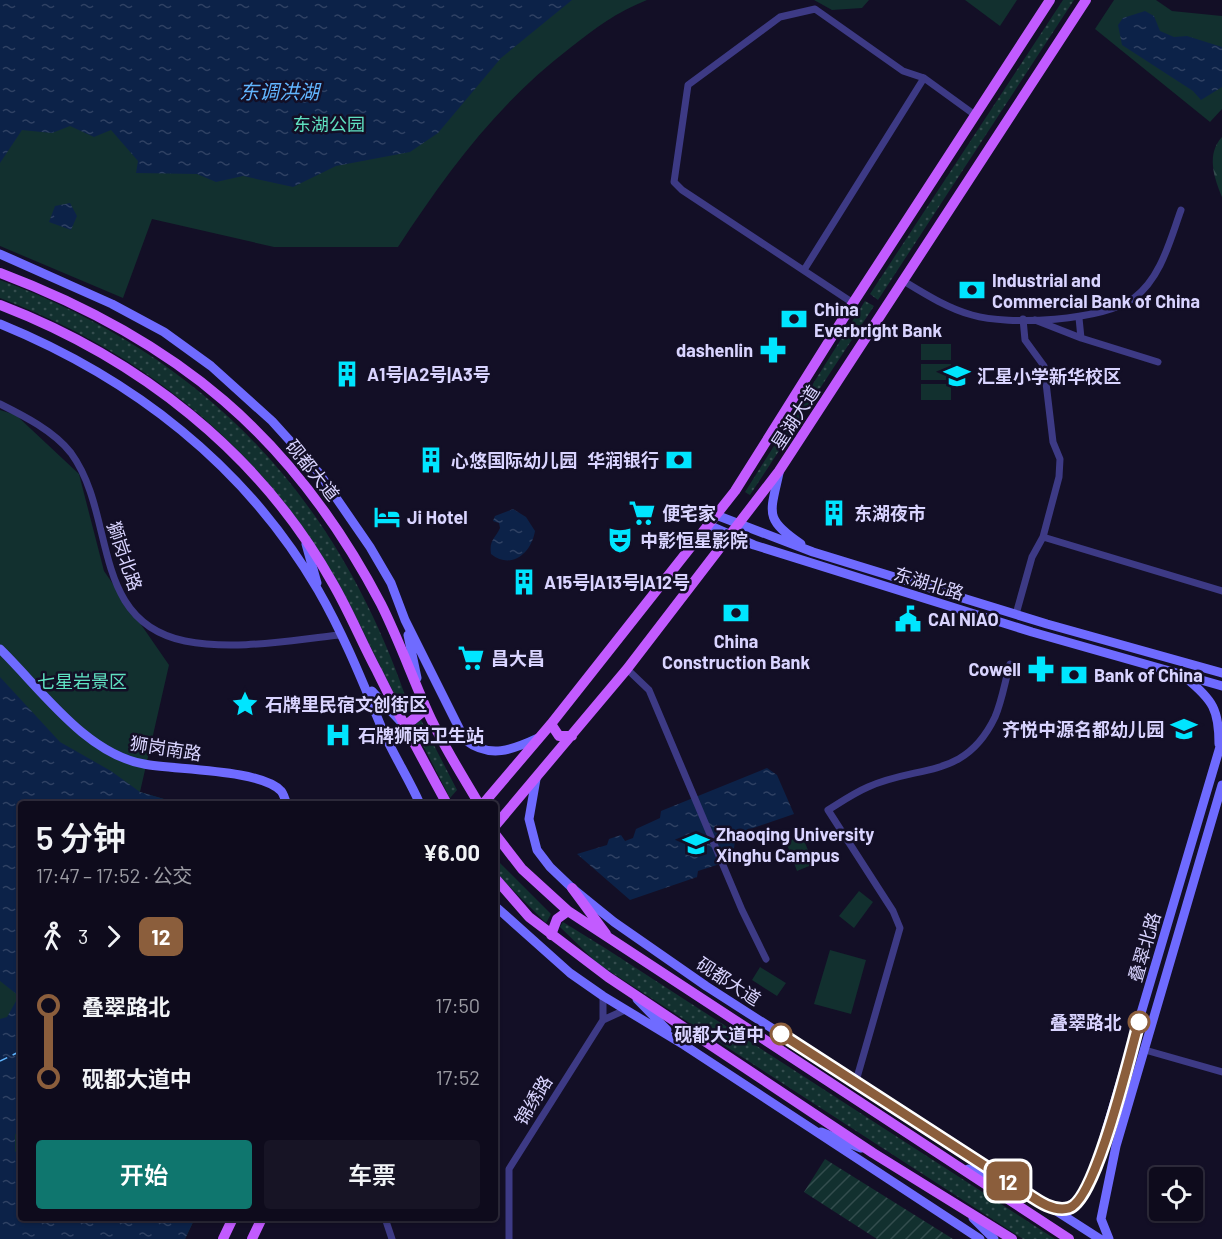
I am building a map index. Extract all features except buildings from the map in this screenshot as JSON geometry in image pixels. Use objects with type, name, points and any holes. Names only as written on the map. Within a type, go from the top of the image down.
[{"type":"main road","name":"星湖大道","points":[[484,801],[551,724],[735,491],[853,303],[1050,0]]},
{"type":"main road","name":"星湖大道","points":[[498,823],[627,669],[780,471],[1086,0]]},
{"type":"main road","name":"砚都大道","points":[[0,273],[76,305],[162,353],[213,390],[261,434],[305,482],[340,534],[381,604],[426,709],[479,801]]},
{"type":"main road","points":[[0,305],[96,350],[181,405],[254,474],[279,503],[331,580],[445,801]]},
{"type":"main road","points":[[405,726],[426,709]]},
{"type":"main road","points":[[551,724],[560,736],[572,736]]},
{"type":"main road","name":"砚都大道","points":[[498,838],[522,869],[568,911],[611,942],[1069,1239]]},
{"type":"main road","points":[[498,881],[529,917],[629,991],[873,1153],[1012,1239]]},
{"type":"main road","points":[[572,888],[611,942]]},
{"type":"main road","points":[[551,935],[557,919],[568,911]]},
{"type":"main road","points":[[223,1239],[232,1221]]},
{"type":"main road","points":[[252,1239],[261,1221]]},
{"type":"street","points":[[853,303],[681,190],[675,182],[688,85],[780,17],[815,9],[903,71],[924,78],[975,115]]},
{"type":"street","points":[[804,270],[924,78]]},
{"type":"street","points":[[902,280],[946,305],[968,314],[989,318],[1079,318],[1113,309],[1134,297],[1154,277],[1182,210]]},
{"type":"street","points":[[0,254],[140,318],[186,347],[247,398],[296,447],[338,498],[391,583],[405,620],[465,740],[484,751],[495,753],[516,749],[538,738]]},
{"type":"street","points":[[1079,318],[1081,338]]},
{"type":"street","points":[[1026,319],[1158,362]]},
{"type":"street","points":[[1016,614],[1032,557],[1043,537],[1059,477],[1060,459],[1053,442],[1044,366],[1025,340],[1026,319]]},
{"type":"street","points":[[0,324],[84,362],[133,392],[174,422],[232,477],[288,545],[318,590],[362,676],[380,703],[405,726]]},
{"type":"street","name":"獅岗北路","points":[[0,404],[43,429],[62,443],[72,454],[84,480],[117,585],[127,607],[150,628],[187,641],[215,644],[340,635]]},
{"type":"street","points":[[780,471],[772,506],[773,520],[783,532],[813,552],[810,563]]},
{"type":"street","name":"东湖北路","points":[[716,515],[813,552],[1217,672]]},
{"type":"street","name":"东湖北路","points":[[708,525],[731,537],[810,563],[1042,635],[1222,686]]},
{"type":"street","points":[[1043,537],[1222,591]]},
{"type":"street","points":[[305,539],[318,590]]},
{"type":"street","points":[[405,620],[419,689]]},
{"type":"street","name":"狮岗南路","points":[[0,649],[84,735],[103,749],[142,764],[210,771],[263,781],[281,791],[286,801]]},
{"type":"street","points":[[856,1081],[900,928],[893,911],[828,810],[868,787],[930,771],[950,764],[966,754],[981,739],[995,717],[1010,664]]},
{"type":"street","points":[[627,669],[649,690],[742,910],[766,958]]},
{"type":"street","points":[[1209,683],[1217,672]]},
{"type":"street","points":[[362,676],[384,732],[418,801]]},
{"type":"street","name":"叠翠北路","points":[[1051,1208],[1063,1209],[1077,1204],[1093,1175],[1221,747],[1219,725],[1213,705],[1184,676]]},
{"type":"street","name":"砚都大道","points":[[536,779],[530,819],[533,839],[550,867],[572,888],[614,922],[706,986],[1100,1239]]},
{"type":"street","name":"叠翠北路","points":[[1109,1239],[1101,1219],[1106,1184],[1222,785]]},
{"type":"street","points":[[498,909],[570,973],[603,996],[684,1046],[980,1239]]},
{"type":"street","points":[[650,968],[706,986]]},
{"type":"street","points":[[629,991],[684,1046]]},
{"type":"street","points":[[603,996],[603,1020],[625,1011]]},
{"type":"street","name":"锦绣路","points":[[509,1239],[509,1169],[603,1020]]},
{"type":"street","points":[[1145,1050],[1222,1072]]},
{"type":"street","points":[[799,1123],[873,1153]]},
{"type":"street","points":[[954,1164],[1019,1188]]},
{"type":"street","points":[[1093,1175],[1096,1184],[1101,1186],[1106,1184]]},
{"type":"street","points":[[960,1206],[993,1239]]},
{"type":"street","points":[[386,1221],[392,1239]]},
{"type":"green space","name":"东调洪湖","points":[[0,0],[647,0],[625,10],[598,27],[544,69],[520,92],[475,140],[435,192],[398,247],[274,247],[152,219],[123,298],[0,246]]},
{"type":"green space","points":[[814,0],[869,0],[862,8],[832,10]]},
{"type":"green space","points":[[965,0],[1017,0],[1000,26]]},
{"type":"green space","points":[[1063,0],[1074,0],[878,300],[870,294]]},
{"type":"green space","points":[[1114,0],[1156,0],[1172,11],[1222,16],[1222,109],[1210,122],[1095,29]]},
{"type":"green space","points":[[1222,137],[1222,197],[1214,174],[1213,158],[1217,144]]},
{"type":"green space","points":[[0,280],[75,312],[142,350],[203,395],[257,445],[305,502],[346,565],[381,634],[410,710],[405,713],[324,559],[294,515],[224,436],[142,371],[97,343],[50,319],[0,298]]},
{"type":"green space","points":[[865,301],[874,306],[750,495],[745,492]]},
{"type":"green space","points":[[921,344],[951,344],[951,360],[921,360]]},
{"type":"green space","points":[[921,364],[951,364],[951,380],[921,380]]},
{"type":"green space","points":[[921,384],[951,384],[951,400],[921,400]]},
{"type":"green space","name":"七星岩景区","points":[[0,410],[16,415],[79,474],[104,571],[169,665],[140,792],[171,801],[18,801],[18,1221],[194,1221],[185,1239],[0,1239]]},
{"type":"green space","points":[[420,718],[457,790],[450,798],[412,724]]},
{"type":"green space","points":[[802,836],[814,864],[797,871],[786,842]]},
{"type":"green space","points":[[498,861],[551,914],[546,923],[498,875]]},
{"type":"green space","points":[[859,891],[873,902],[854,928],[839,916]]},
{"type":"green space","points":[[563,922],[1055,1239],[1023,1239],[597,963],[560,927]]},
{"type":"green space","points":[[830,950],[866,960],[851,1014],[814,1004]]},
{"type":"green space","points":[[760,967],[786,983],[777,996],[752,980]]},
{"type":"green space","points":[[825,1159],[953,1239],[877,1239],[804,1192]]},
{"type":"water","name":"东调洪湖","points":[[0,0],[572,0],[501,58],[438,133],[410,152],[336,166],[293,187],[243,176],[216,182],[197,174],[136,173],[138,161],[111,130],[94,137],[70,126],[52,133],[22,130],[0,163]]},
{"type":"water","points":[[1145,11],[1154,16],[1160,31],[1174,37],[1187,36],[1222,47],[1222,87],[1201,100],[1193,91],[1122,45],[1118,25],[1123,18]]},
{"type":"water","points":[[70,203],[77,216],[71,230],[49,222],[55,206]]},
{"type":"water","points":[[513,509],[526,517],[535,531],[533,539],[525,553],[519,557],[513,560],[498,559],[491,554],[492,543],[500,528],[499,523],[493,521],[495,516]]},
{"type":"water","points":[[0,677],[60,742],[111,771],[140,792],[171,801],[18,801],[18,995],[0,981]]},
{"type":"water","points":[[767,768],[777,775],[794,814],[736,834],[734,848],[719,854],[723,863],[698,871],[697,877],[630,900],[577,854],[607,845],[609,839],[621,835],[625,841],[633,838],[636,829],[660,818],[661,811]]},
{"type":"water","points":[[18,998],[18,1129],[15,1135],[15,1151],[18,1155],[18,1221],[194,1221],[185,1239],[0,1239],[0,1019],[7,1017]]},
{"type":"ferry route","points":[[0,1061],[18,1052]]},
{"type":"bus line","name":"12","points":[[781,1034],[1051,1208],[1063,1209],[1077,1204],[1093,1175],[1106,1140],[1139,1022]]},
{"type":"place","name":"Industrial and Commercial Bank of China","points":[[972,290]]},
{"type":"place","name":"China Everbright Bank","points":[[794,319]]},
{"type":"place","name":"dashenlin","points":[[773,350]]},
{"type":"place","name":"A1号|A2号|A3号","points":[[347,374]]},
{"type":"place","name":"汇星小学新华校区","points":[[957,376]]},
{"type":"place","name":"心悠国际幼儿园","points":[[431,460]]},
{"type":"place","name":"华润银行","points":[[679,460]]},
{"type":"place","name":"便宅家","points":[[642,513]]},
{"type":"place","name":"东湖夜市","points":[[834,513]]},
{"type":"place","name":"Ji Hotel","points":[[387,517]]},
{"type":"place","name":"中影恒星影院","points":[[620,540]]},
{"type":"place","name":"A15号|A13号|A12号","points":[[524,582]]},
{"type":"place","name":"China Construction Bank","points":[[736,613]]},
{"type":"place","name":"CAI NIAO","points":[[908,619]]},
{"type":"place","name":"昌大昌","points":[[471,658]]},
{"type":"place","name":"Cowell","points":[[1041,669]]},
{"type":"place","name":"Bank of China","points":[[1074,675]]},
{"type":"place","name":"石牌里民宿文创街区","points":[[245,704]]},
{"type":"place","name":"齐悦中源名都幼儿园","points":[[1184,729]]},
{"type":"place","name":"石牌狮岗卫生站","points":[[338,735]]},
{"type":"place","name":"Zhaoqing University Xinghu Campus","points":[[696,844]]},
{"type":"place","name":"叠翠路北","points":[[1139,1022]]},
{"type":"place","name":"砚都大道中","points":[[781,1034]]},
{"type":"park label","name":"东湖公园","points":[[329,124]]}]
